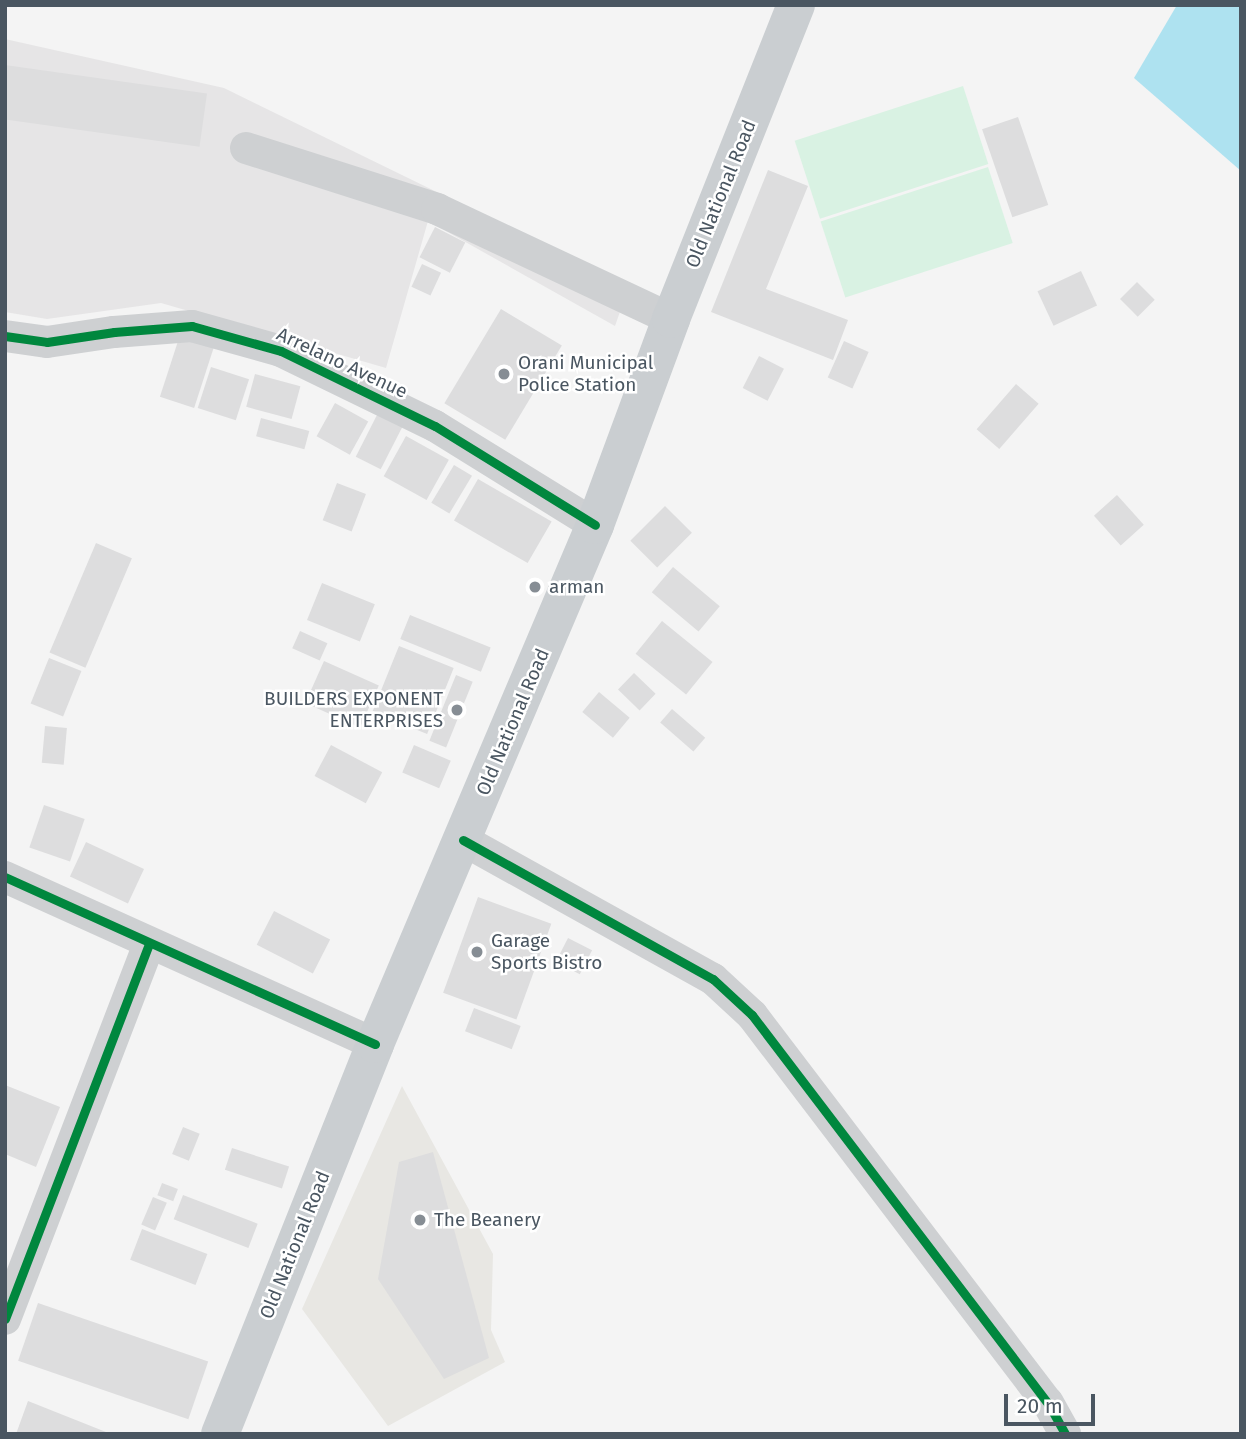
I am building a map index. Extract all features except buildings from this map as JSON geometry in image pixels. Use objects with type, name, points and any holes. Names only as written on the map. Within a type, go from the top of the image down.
[{"type":"main road","name":"Old National Road","points":[[220,1434],[375,1044],[596,525],[671,319],[796,5]]},
{"type":"street","points":[[246,148],[437,209],[671,319]]},
{"type":"street","name":"Arrelano Avenue","points":[[5,337],[47,342],[114,331],[192,326],[281,351],[435,426],[596,525]]},
{"type":"street","points":[[463,840],[713,979],[752,1015],[1048,1403],[1065,1434]]},
{"type":"street","points":[[5,877],[375,1044]]},
{"type":"street","points":[[5,1319],[149,944]]},
{"type":"shaded area","points":[[5,39],[224,88],[629,286],[615,326],[428,221],[386,368],[161,303],[47,319],[5,312]]},
{"type":"shaded area","points":[[402,1086],[493,1254],[491,1330],[505,1362],[388,1426],[302,1309]]},
{"type":"green space","points":[[963,86],[988,164],[820,219],[795,141]]},
{"type":"green space","points":[[988,167],[1013,243],[845,297],[821,221]]},
{"type":"water","points":[[1177,5],[1241,5],[1241,171],[1134,78]]},
{"type":"cycle path","points":[[5,336],[47,342],[114,332],[192,326],[281,351],[435,426],[595,525]]},
{"type":"cycle path","points":[[463,840],[713,979],[752,1015],[1048,1403],[1065,1434]]},
{"type":"cycle path","points":[[5,877],[375,1044]]},
{"type":"cycle path","points":[[5,1319],[149,944]]},
{"type":"place","name":"Orani Municipal Police Station","points":[[504,374]]},
{"type":"place","name":"arman","points":[[535,587]]},
{"type":"place","name":"BUILDERS EXPONENT ENTERPRISES","points":[[457,710]]},
{"type":"place","name":"Garage Sports Bistro","points":[[477,952]]},
{"type":"place","name":"The Beanery","points":[[420,1220]]}]
